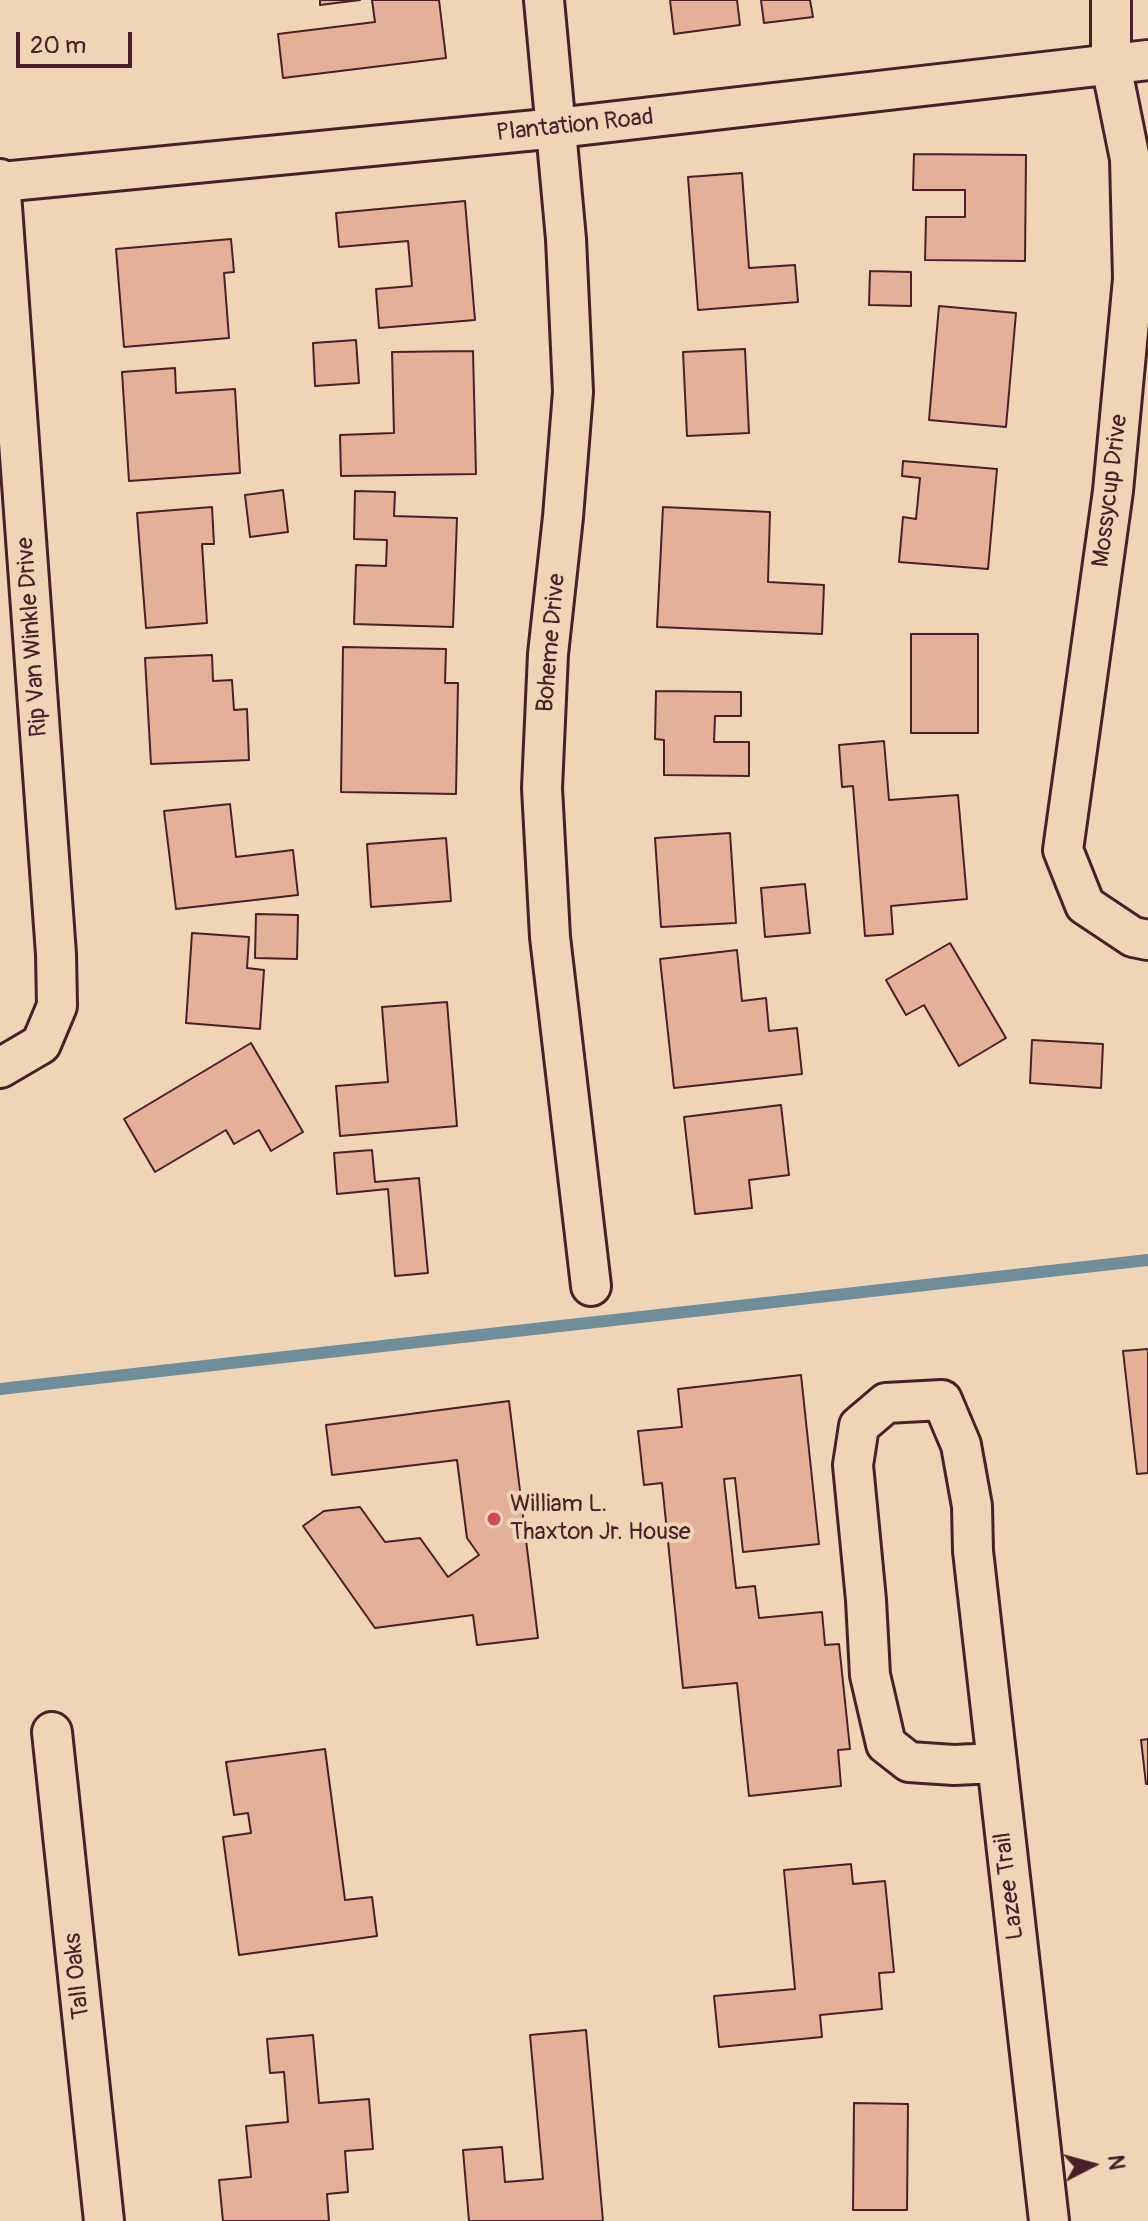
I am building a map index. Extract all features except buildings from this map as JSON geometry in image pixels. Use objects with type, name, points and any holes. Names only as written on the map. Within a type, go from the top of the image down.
[{"type":"street","name":"Boheme Drive","points":[[544,0],[566,239],[573,392],[548,654],[542,788],[550,937],[591,1286]]},
{"type":"street","name":"Mossycup Drive","points":[[1111,0],[1111,65],[1130,159],[1133,279],[1113,491],[1063,850],[1085,905],[1133,937],[1148,940]]},
{"type":"street","name":"Plantation Road","points":[[0,181],[557,128],[1148,60]]},
{"type":"street","name":"Rip Van Winkle Drive","points":[[0,181],[55,938],[57,1006],[41,1044],[0,1068]]},
{"type":"street","name":"Lazee Trail","points":[[996,1763],[954,1765],[909,1762],[886,1744],[870,1675],[853,1465],[859,1426],[886,1403],[942,1400],[961,1445],[972,1506],[973,1551],[1049,2221]]},
{"type":"street","name":"Tall Oaks","points":[[52,1732],[104,2221]]},
{"type":"waterway","points":[[0,1389],[1148,1260]]},
{"type":"place","name":"William L. Thaxton Jr. House","points":[[494,1519]]}]
